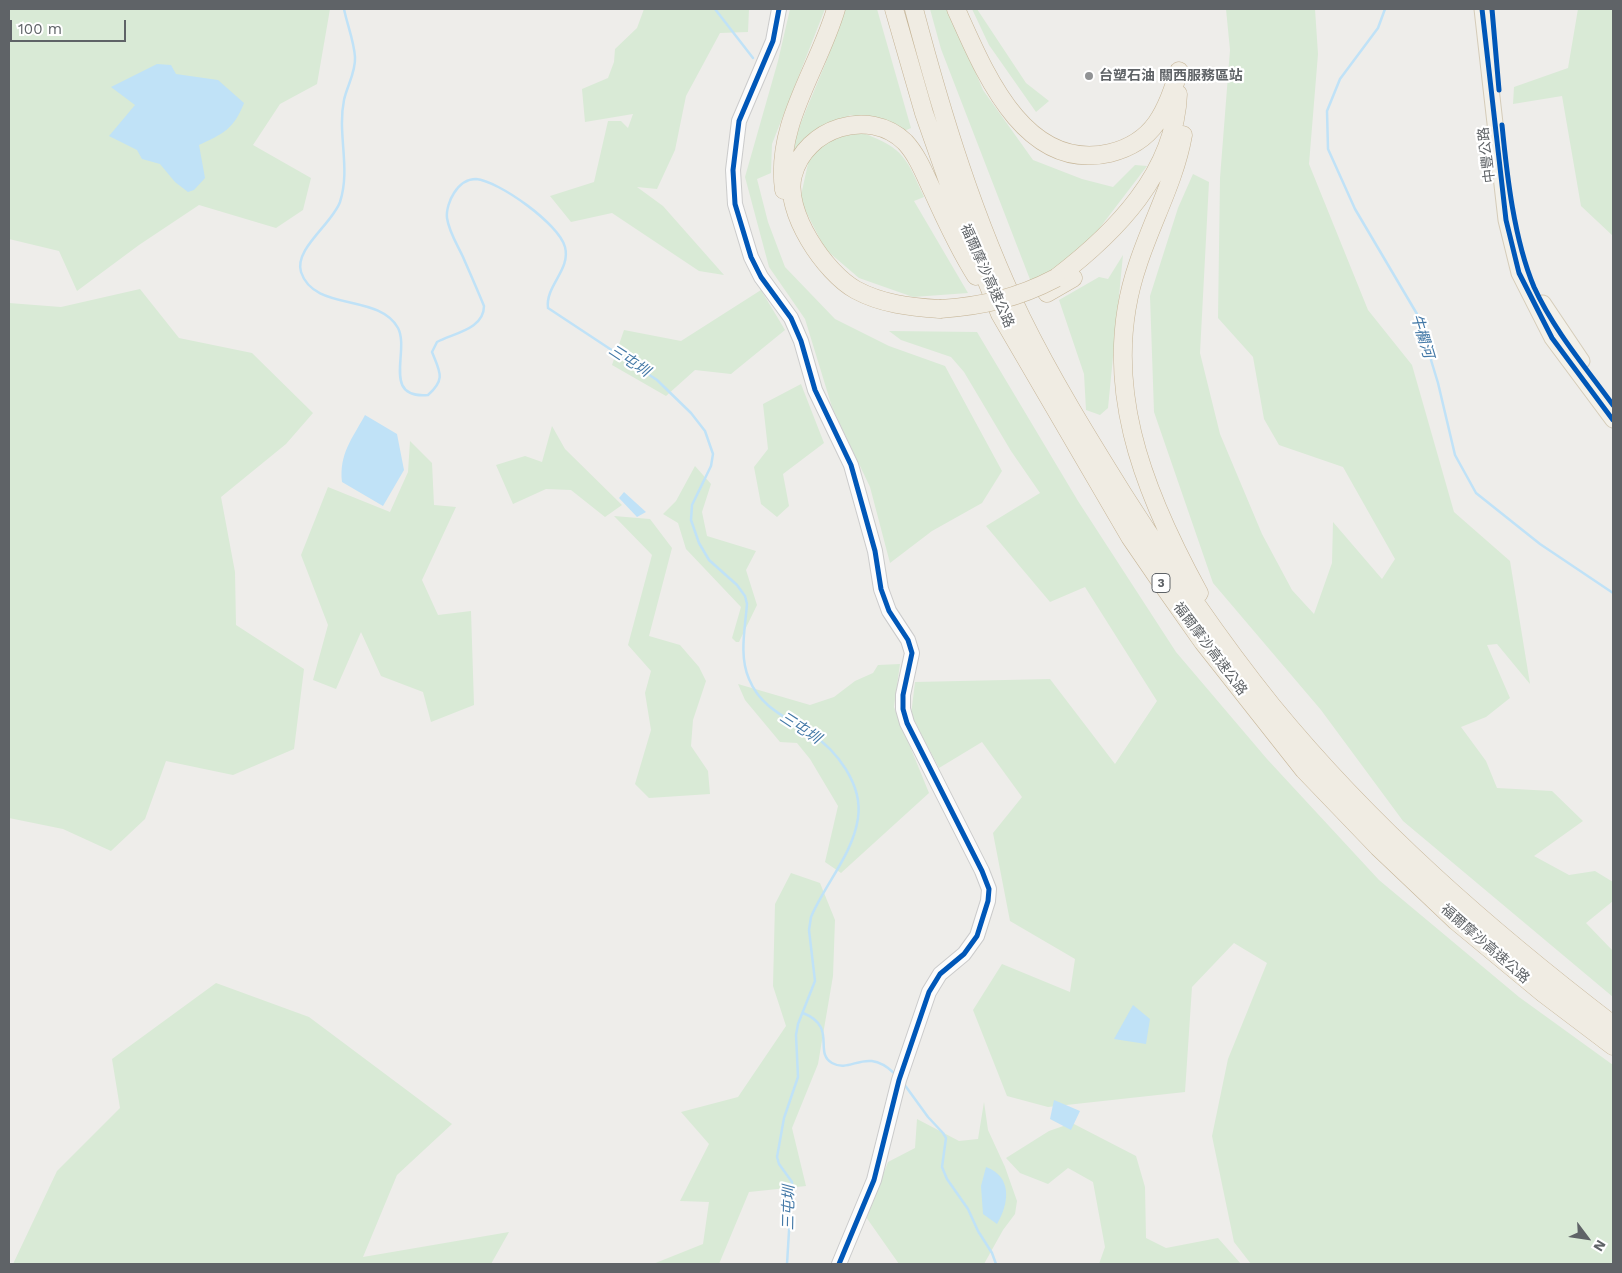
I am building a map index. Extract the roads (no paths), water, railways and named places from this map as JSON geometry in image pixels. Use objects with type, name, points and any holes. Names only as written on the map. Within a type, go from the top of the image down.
[{"type":"highway","points":[[836,9],[830,31],[795,109],[786,136],[782,155],[787,212],[798,242],[813,265],[847,295],[877,309],[923,317],[943,313]]},
{"type":"highway","name":"福爾摩沙高速公路","points":[[894,9],[924,113],[949,186],[1000,314],[1130,537],[1203,642],[1304,770],[1378,847],[1456,921],[1543,993],[1610,1036]]},
{"type":"highway","name":"福爾摩沙高速公路","points":[[914,9],[942,113],[965,180],[1022,319],[1096,450],[1180,583],[1272,706],[1316,756],[1410,854],[1610,1036]]},
{"type":"highway","points":[[956,9],[982,67],[1002,102],[1041,140],[1071,154],[1082,156],[1105,154],[1125,149],[1142,140],[1155,126],[1168,106],[1179,71],[1177,106],[1170,133],[1159,163],[1141,196],[1119,224],[1052,286]]},
{"type":"highway","points":[[1000,314],[961,253],[916,157],[906,143],[895,134],[863,123],[849,124],[833,129],[818,138],[798,161],[791,189],[796,213],[806,234],[820,254],[853,289],[893,304],[972,317],[996,313],[1052,286],[1074,278],[1096,261],[1142,210],[1167,170],[1183,136],[1179,159],[1137,265],[1126,312],[1122,355],[1125,395],[1136,448],[1150,493],[1171,542],[1230,650]]},
{"type":"main road","name":"中豐公路","points":[[1482,9],[1497,114],[1524,257],[1535,287],[1570,345],[1613,405]]},
{"type":"main road","name":"中豐公路","points":[[1492,9],[1497,114],[1506,220],[1519,273],[1552,338],[1613,420]]},
{"type":"street","points":[[779,9],[773,41],[739,121],[733,170],[736,204],[741,228],[761,278],[791,318],[801,341],[815,390],[851,465],[875,551],[881,590],[889,610],[908,640],[912,654],[912,665],[903,695],[903,709],[907,723],[982,871],[989,889],[988,901],[977,936],[964,954],[940,974],[929,992],[899,1080],[874,1180],[839,1264]]},
{"type":"water","points":[[157,64],[171,65],[176,74],[218,80],[244,103],[236,119],[227,130],[199,145],[205,178],[194,190],[188,192],[175,182],[160,164],[142,159],[137,150],[109,136],[135,105],[111,87]]},
{"type":"water","points":[[365,415],[397,434],[404,470],[383,506],[342,482],[342,463],[351,439]]},
{"type":"water","points":[[624,492],[646,512],[637,517],[619,498]]},
{"type":"water","points":[[1133,1005],[1150,1019],[1146,1044],[1114,1039]]},
{"type":"water","points":[[1054,1100],[1080,1111],[1071,1130],[1050,1119]]},
{"type":"water","points":[[986,1167],[1001,1177],[1005,1184],[1006,1200],[997,1224],[983,1214],[981,1186]]},
{"type":"waterway","name":"三屯圳","points":[[344,9],[353,45],[355,63],[345,95],[342,113],[343,189],[336,210],[303,254],[300,263],[301,272],[308,284],[319,293],[377,310],[389,317],[398,328],[401,338],[401,382],[405,389],[414,394],[428,395],[434,389],[440,375],[432,352],[437,342],[474,325],[483,314],[484,306],[448,223],[448,208],[454,193],[466,181],[476,179],[499,187],[513,195],[540,216],[560,238],[565,247],[566,255],[561,271],[550,292],[548,308],[657,380],[691,413],[705,431],[713,454],[711,466],[692,505],[691,520],[699,543],[709,560],[737,585],[745,596],[747,604],[743,652],[746,670],[754,689],[767,705],[810,733],[830,749],[846,769],[852,781],[858,806],[855,831],[845,856],[811,917],[809,930],[815,981],[798,1024],[796,1035],[798,1077],[784,1118],[777,1157],[779,1164],[792,1182],[787,1264]]},
{"type":"waterway","points":[[715,9],[753,58]]},
{"type":"waterway","name":"牛欄河","points":[[1385,9],[1378,28],[1340,79],[1327,111],[1328,149],[1355,209],[1417,314],[1438,383],[1455,455],[1476,493],[1540,544],[1613,593]]},
{"type":"waterway","points":[[803,1013],[820,1025],[823,1032],[824,1053],[832,1063],[846,1065],[867,1061],[875,1062],[884,1065],[894,1073]]},
{"type":"waterway","points":[[904,1084],[946,1138],[942,1167],[947,1179],[968,1209],[996,1264]]},
{"type":"place","name":"台塑石油 關西服務區站","points":[[1089,76]]}]
